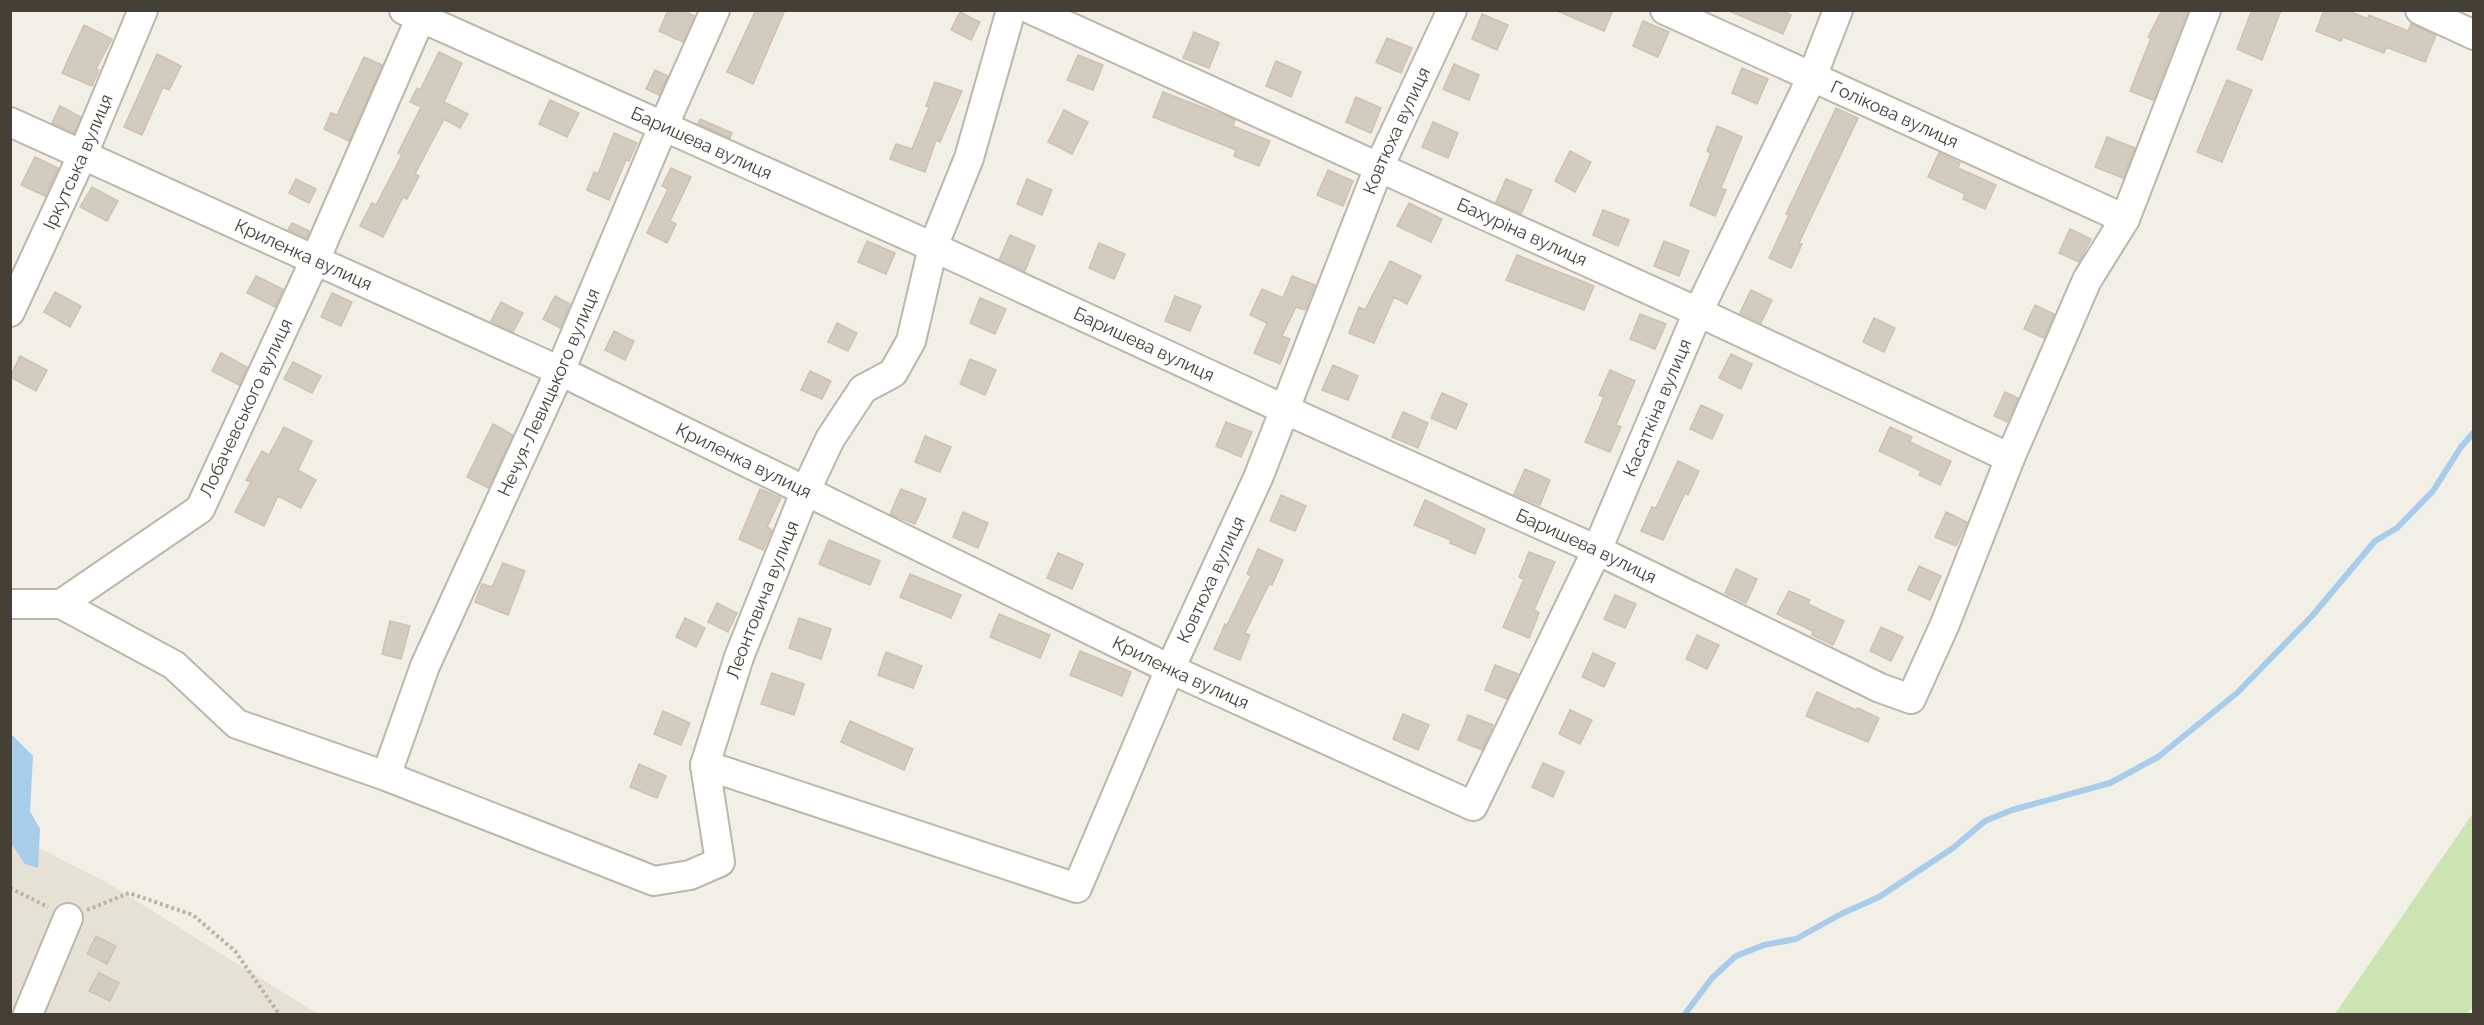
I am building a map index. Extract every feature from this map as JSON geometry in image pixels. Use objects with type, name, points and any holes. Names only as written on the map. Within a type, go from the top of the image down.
[{"type":"street","name":"Іркутська вулиця","points":[[10,312],[83,154],[143,10]]},
{"type":"street","name":"Нечуя-Левицького вулиця","points":[[386,776],[425,666],[560,371],[715,10]]},
{"type":"street","name":"Леонтовича вулиця","points":[[705,765],[739,657],[806,490],[830,439],[862,389],[893,373],[911,341],[933,247],[969,158],[1011,10]]},
{"type":"street","name":"Бахуріна вулиця","points":[[1032,10],[1698,312],[2010,458]]},
{"type":"street","name":"Ковтюха вулиця","points":[[705,765],[1077,888],[1170,669],[1258,478],[1379,167],[1452,10]]},
{"type":"street","name":"Голікова вулиця","points":[[1665,10],[2125,219]]},
{"type":"street","name":"Касаткіна вулиця","points":[[1473,806],[1597,550],[1698,312],[1812,77],[1839,10]]},
{"type":"street","points":[[2010,458],[2087,280],[2125,219],[2206,10]]},
{"type":"street","points":[[2420,10],[2474,35]]},
{"type":"street","name":"Баришева вулиця","points":[[416,13],[1597,550],[1880,688],[1911,699],[1945,624],[2010,458]]},
{"type":"street","name":"Лобачевського вулиця","points":[[61,604],[200,509],[315,260],[416,13]]},
{"type":"street","name":"Криленка вулиця","points":[[10,122],[560,371],[1170,669],[1473,806]]},
{"type":"street","points":[[10,604],[61,604],[174,665],[237,724],[386,776],[654,881],[690,875],[720,862],[705,765]]},
{"type":"street","points":[[28,1014],[68,918]]},
{"type":"path","points":[[10,888],[68,918],[129,893],[193,915],[235,951],[279,1014]]},
{"type":"shaded area","points":[[10,833],[106,882],[318,1014],[11,1014]]},
{"type":"green space","points":[[2473,813],[2473,1008],[2466,1014],[2335,1014]]},
{"type":"water","points":[[10,733],[33,756],[30,811],[40,829],[38,868],[25,864],[11,843]]},
{"type":"building","points":[[668,10],[681,10],[694,16],[683,42],[659,31]]},
{"type":"building","points":[[756,10],[785,10],[753,84],[727,72]]},
{"type":"building","points":[[1555,10],[1613,10],[1604,31]]},
{"type":"building","points":[[1727,10],[1782,10],[1791,15],[1783,34]]},
{"type":"building","points":[[2162,10],[2188,10],[2153,100],[2130,91],[2151,38],[2148,37]]},
{"type":"building","points":[[2252,10],[2281,10],[2262,60],[2237,49]]},
{"type":"building","points":[[2324,10],[2346,10],[2368,19],[2369,15],[2408,31],[2411,24],[2436,35],[2425,62],[2386,47],[2384,53],[2343,37],[2341,41],[2316,31]]},
{"type":"building","points":[[960,12],[980,22],[971,40],[951,30]]},
{"type":"building","points":[[1482,14],[1508,25],[1497,50],[1472,39]]},
{"type":"building","points":[[1643,21],[1669,32],[1658,57],[1633,46]]},
{"type":"building","points":[[84,25],[112,39],[96,69],[99,70],[92,86],[62,73]]},
{"type":"building","points":[[1194,32],[1219,43],[1209,68],[1183,58]]},
{"type":"building","points":[[1387,38],[1412,48],[1401,73],[1376,62]]},
{"type":"building","points":[[439,52],[462,63],[444,102],[468,114],[460,128],[444,119],[415,174],[419,176],[407,199],[403,197],[383,237],[360,226],[372,203],[376,205],[402,155],[398,153],[421,107],[410,102],[417,88],[420,90]]},
{"type":"building","points":[[157,54],[181,66],[169,90],[163,87],[142,135],[124,127]]},
{"type":"building","points":[[1078,55],[1103,65],[1093,90],[1067,80]]},
{"type":"building","points":[[364,57],[382,65],[349,141],[324,129],[331,113],[337,115]]},
{"type":"building","points":[[1276,61],[1301,72],[1291,97],[1266,86]]},
{"type":"building","points":[[1454,64],[1479,75],[1469,100],[1443,89]]},
{"type":"building","points":[[1742,68],[1768,79],[1757,104],[1732,93]]},
{"type":"building","points":[[655,70],[668,76],[659,95],[646,89]]},
{"type":"building","points":[[2227,80],[2252,90],[2222,162],[2197,152]]},
{"type":"building","points":[[935,82],[962,91],[940,142],[936,140],[925,172],[890,159],[896,144],[912,149],[929,107],[926,106]]},
{"type":"building","points":[[1163,92],[1235,120],[1233,126],[1270,141],[1259,166],[1234,156],[1236,150],[1153,117]]},
{"type":"building","points":[[1356,97],[1381,108],[1371,133],[1346,122]]},
{"type":"building","points":[[550,100],[579,113],[567,137],[539,124]]},
{"type":"building","points":[[60,106],[81,117],[74,133],[52,123]]},
{"type":"building","points":[[1836,108],[1858,118],[1799,243],[1802,244],[1791,268],[1769,258],[1789,215],[1786,214]]},
{"type":"building","points":[[1064,110],[1088,122],[1072,154],[1048,142]]},
{"type":"building","points":[[700,119],[732,133],[730,138],[698,124]]},
{"type":"building","points":[[1433,122],[1458,133],[1448,158],[1422,147]]},
{"type":"building","points":[[1717,126],[1742,137],[1721,188],[1726,190],[1715,216],[1690,205],[1711,153],[1707,151]]},
{"type":"building","points":[[614,133],[637,143],[629,161],[626,160],[609,200],[587,190],[594,172],[598,174]]},
{"type":"building","points":[[2107,137],[2135,148],[2123,178],[2095,167]]},
{"type":"building","points":[[1570,151],[1591,162],[1575,192],[1555,181]]},
{"type":"building","points":[[1939,153],[1960,163],[1958,168],[1996,185],[1985,209],[1963,199],[1965,194],[1928,177]]},
{"type":"building","points":[[35,157],[58,168],[45,196],[21,185]]},
{"type":"building","points":[[671,168],[691,177],[670,221],[676,224],[667,243],[647,233],[668,189],[662,186]]},
{"type":"building","points":[[1328,170],[1353,181],[1343,206],[1317,195]]},
{"type":"building","points":[[296,179],[316,189],[309,203],[289,193]]},
{"type":"building","points":[[1027,179],[1052,190],[1042,215],[1017,204]]},
{"type":"building","points":[[1506,179],[1532,190],[1521,214],[1496,202]]},
{"type":"building","points":[[92,187],[118,201],[107,221],[80,207]]},
{"type":"building","points":[[1409,203],[1442,219],[1431,242],[1397,226]]},
{"type":"building","points":[[1603,210],[1629,220],[1618,246],[1593,235]]},
{"type":"building","points":[[292,223],[309,231],[307,238],[288,230]]},
{"type":"building","points":[[2070,229],[2091,239],[2079,262],[2059,253]]},
{"type":"building","points":[[1010,235],[1035,246],[1025,271],[999,260]]},
{"type":"building","points":[[867,241],[895,253],[886,274],[858,262]]},
{"type":"building","points":[[1664,241],[1689,251],[1679,276],[1654,266]]},
{"type":"building","points":[[1099,243],[1125,254],[1114,279],[1089,268]]},
{"type":"building","points":[[1517,255],[1594,286],[1584,310],[1506,280]]},
{"type":"building","points":[[1390,261],[1421,276],[1407,304],[1394,297],[1374,343],[1349,333],[1359,307],[1365,310]]},
{"type":"building","points":[[256,276],[283,289],[275,307],[247,293]]},
{"type":"building","points":[[1292,276],[1315,285],[1305,310],[1296,307],[1282,336],[1290,339],[1280,364],[1254,353],[1267,323],[1250,315],[1262,289],[1283,298]]},
{"type":"building","points":[[1751,290],[1772,300],[1761,323],[1740,313]]},
{"type":"building","points":[[55,292],[81,306],[70,327],[44,312]]},
{"type":"building","points":[[332,293],[352,302],[341,326],[321,317]]},
{"type":"building","points":[[555,296],[570,304],[560,328],[543,319]]},
{"type":"building","points":[[1175,296],[1201,306],[1190,331],[1165,321]]},
{"type":"building","points":[[980,298],[1006,309],[995,334],[970,323]]},
{"type":"building","points":[[501,302],[523,313],[513,332],[491,321]]},
{"type":"building","points":[[2035,305],[2054,314],[2044,338],[2024,329]]},
{"type":"building","points":[[1640,314],[1666,324],[1655,349],[1630,339]]},
{"type":"building","points":[[1874,318],[1895,328],[1884,352],[1863,342]]},
{"type":"building","points":[[837,323],[857,333],[848,351],[828,342]]},
{"type":"building","points":[[614,331],[634,341],[625,360],[605,350]]},
{"type":"building","points":[[221,353],[247,367],[239,385],[212,371]]},
{"type":"building","points":[[1731,354],[1752,364],[1741,389],[1719,378]]},
{"type":"building","points":[[20,356],[47,370],[36,391],[10,377]]},
{"type":"building","points":[[970,359],[996,370],[985,395],[960,384]]},
{"type":"building","points":[[293,362],[321,376],[312,393],[284,379]]},
{"type":"building","points":[[1333,365],[1358,376],[1348,400],[1322,390]]},
{"type":"building","points":[[1610,370],[1635,381],[1616,425],[1621,427],[1610,452],[1585,442],[1604,397],[1599,395]]},
{"type":"building","points":[[810,371],[831,381],[822,399],[801,390]]},
{"type":"building","points":[[2005,392],[2018,398],[2007,422],[1994,416]]},
{"type":"building","points":[[1442,393],[1467,404],[1456,429],[1431,418]]},
{"type":"building","points":[[1701,405],[1723,415],[1712,439],[1690,429]]},
{"type":"building","points":[[1403,412],[1428,423],[1418,448],[1392,437]]},
{"type":"building","points":[[1226,422],[1252,432],[1241,457],[1216,446]]},
{"type":"building","points":[[493,424],[513,435],[488,488],[467,477]]},
{"type":"building","points":[[284,427],[312,441],[298,470],[316,480],[301,508],[278,496],[264,526],[235,512],[251,482],[246,480],[262,451],[269,455]]},
{"type":"building","points":[[1890,427],[1912,437],[1910,442],[1951,461],[1940,485],[1919,475],[1921,471],[1879,451]]},
{"type":"building","points":[[925,436],[951,447],[940,472],[915,462]]},
{"type":"building","points":[[1678,461],[1699,471],[1688,495],[1685,493],[1663,540],[1641,531],[1652,507],[1656,508]]},
{"type":"building","points":[[1525,469],[1550,480],[1540,505],[1514,494]]},
{"type":"building","points":[[760,489],[781,498],[767,527],[772,530],[763,550],[739,539]]},
{"type":"building","points":[[901,489],[926,499],[915,524],[890,514]]},
{"type":"building","points":[[1281,495],[1306,506],[1295,531],[1270,521]]},
{"type":"building","points":[[1425,500],[1485,529],[1475,554],[1450,543],[1451,540],[1414,525]]},
{"type":"building","points":[[963,512],[988,523],[978,548],[953,537]]},
{"type":"building","points":[[1946,512],[1967,522],[1956,546],[1935,537]]},
{"type":"building","points":[[829,540],[880,561],[870,585],[819,564]]},
{"type":"building","points":[[1258,549],[1283,560],[1245,633],[1250,635],[1240,660],[1214,649],[1251,576],[1247,574]]},
{"type":"building","points":[[1529,552],[1555,562],[1534,610],[1539,613],[1529,638],[1503,627],[1524,579],[1519,577]]},
{"type":"building","points":[[1058,553],[1083,564],[1072,589],[1047,578]]},
{"type":"building","points":[[503,563],[525,571],[508,615],[475,602],[482,584],[492,587]]},
{"type":"building","points":[[1919,566],[1941,576],[1930,600],[1908,590]]},
{"type":"building","points":[[1736,569],[1757,579],[1746,603],[1725,593]]},
{"type":"building","points":[[910,574],[961,595],[951,618],[900,597]]},
{"type":"building","points":[[1789,591],[1810,600],[1808,604],[1844,621],[1833,645],[1812,635],[1813,631],[1777,614]]},
{"type":"building","points":[[1615,595],[1636,604],[1625,628],[1604,619]]},
{"type":"building","points":[[717,603],[737,613],[728,632],[708,622]]},
{"type":"building","points":[[999,614],[1050,635],[1040,658],[990,637]]},
{"type":"building","points":[[685,618],[705,628],[696,647],[676,637]]},
{"type":"building","points":[[799,618],[831,629],[821,659],[789,648]]},
{"type":"building","points":[[390,621],[410,626],[401,659],[382,654]]},
{"type":"building","points":[[1881,627],[1903,637],[1891,661],[1870,651]]},
{"type":"building","points":[[1697,635],[1719,645],[1707,669],[1686,659]]},
{"type":"building","points":[[1080,651],[1131,672],[1122,696],[1070,675]]},
{"type":"building","points":[[886,652],[922,666],[913,688],[878,675]]},
{"type":"building","points":[[1593,653],[1615,663],[1604,687],[1582,677]]},
{"type":"building","points":[[1495,665],[1518,674],[1507,699],[1485,690]]},
{"type":"building","points":[[772,673],[804,684],[794,715],[761,704]]},
{"type":"building","points":[[1817,692],[1879,718],[1868,742],[1806,716]]},
{"type":"building","points":[[1570,710],[1592,720],[1580,744],[1559,734]]},
{"type":"building","points":[[663,711],[690,723],[681,745],[654,734]]},
{"type":"building","points":[[1403,714],[1429,725],[1418,750],[1393,739]]},
{"type":"building","points":[[1468,715],[1493,725],[1482,750],[1458,740]]},
{"type":"building","points":[[850,721],[913,749],[904,770],[841,742]]},
{"type":"building","points":[[1543,763],[1564,772],[1553,797],[1532,787]]},
{"type":"building","points":[[639,764],[666,776],[657,798],[630,787]]},
{"type":"building","points":[[96,936],[116,946],[107,964],[87,954]]},
{"type":"building","points":[[99,973],[119,983],[110,1001],[89,991]]},
{"type":"waterway","points":[[1685,1014],[1712,978],[1736,956],[1764,945],[1796,939],[1841,914],[1879,897],[1953,848],[1985,821],[2012,810],[2110,783],[2158,757],[2237,693],[2312,616],[2375,541],[2397,528],[2433,491],[2461,447],[2474,432]]}]
